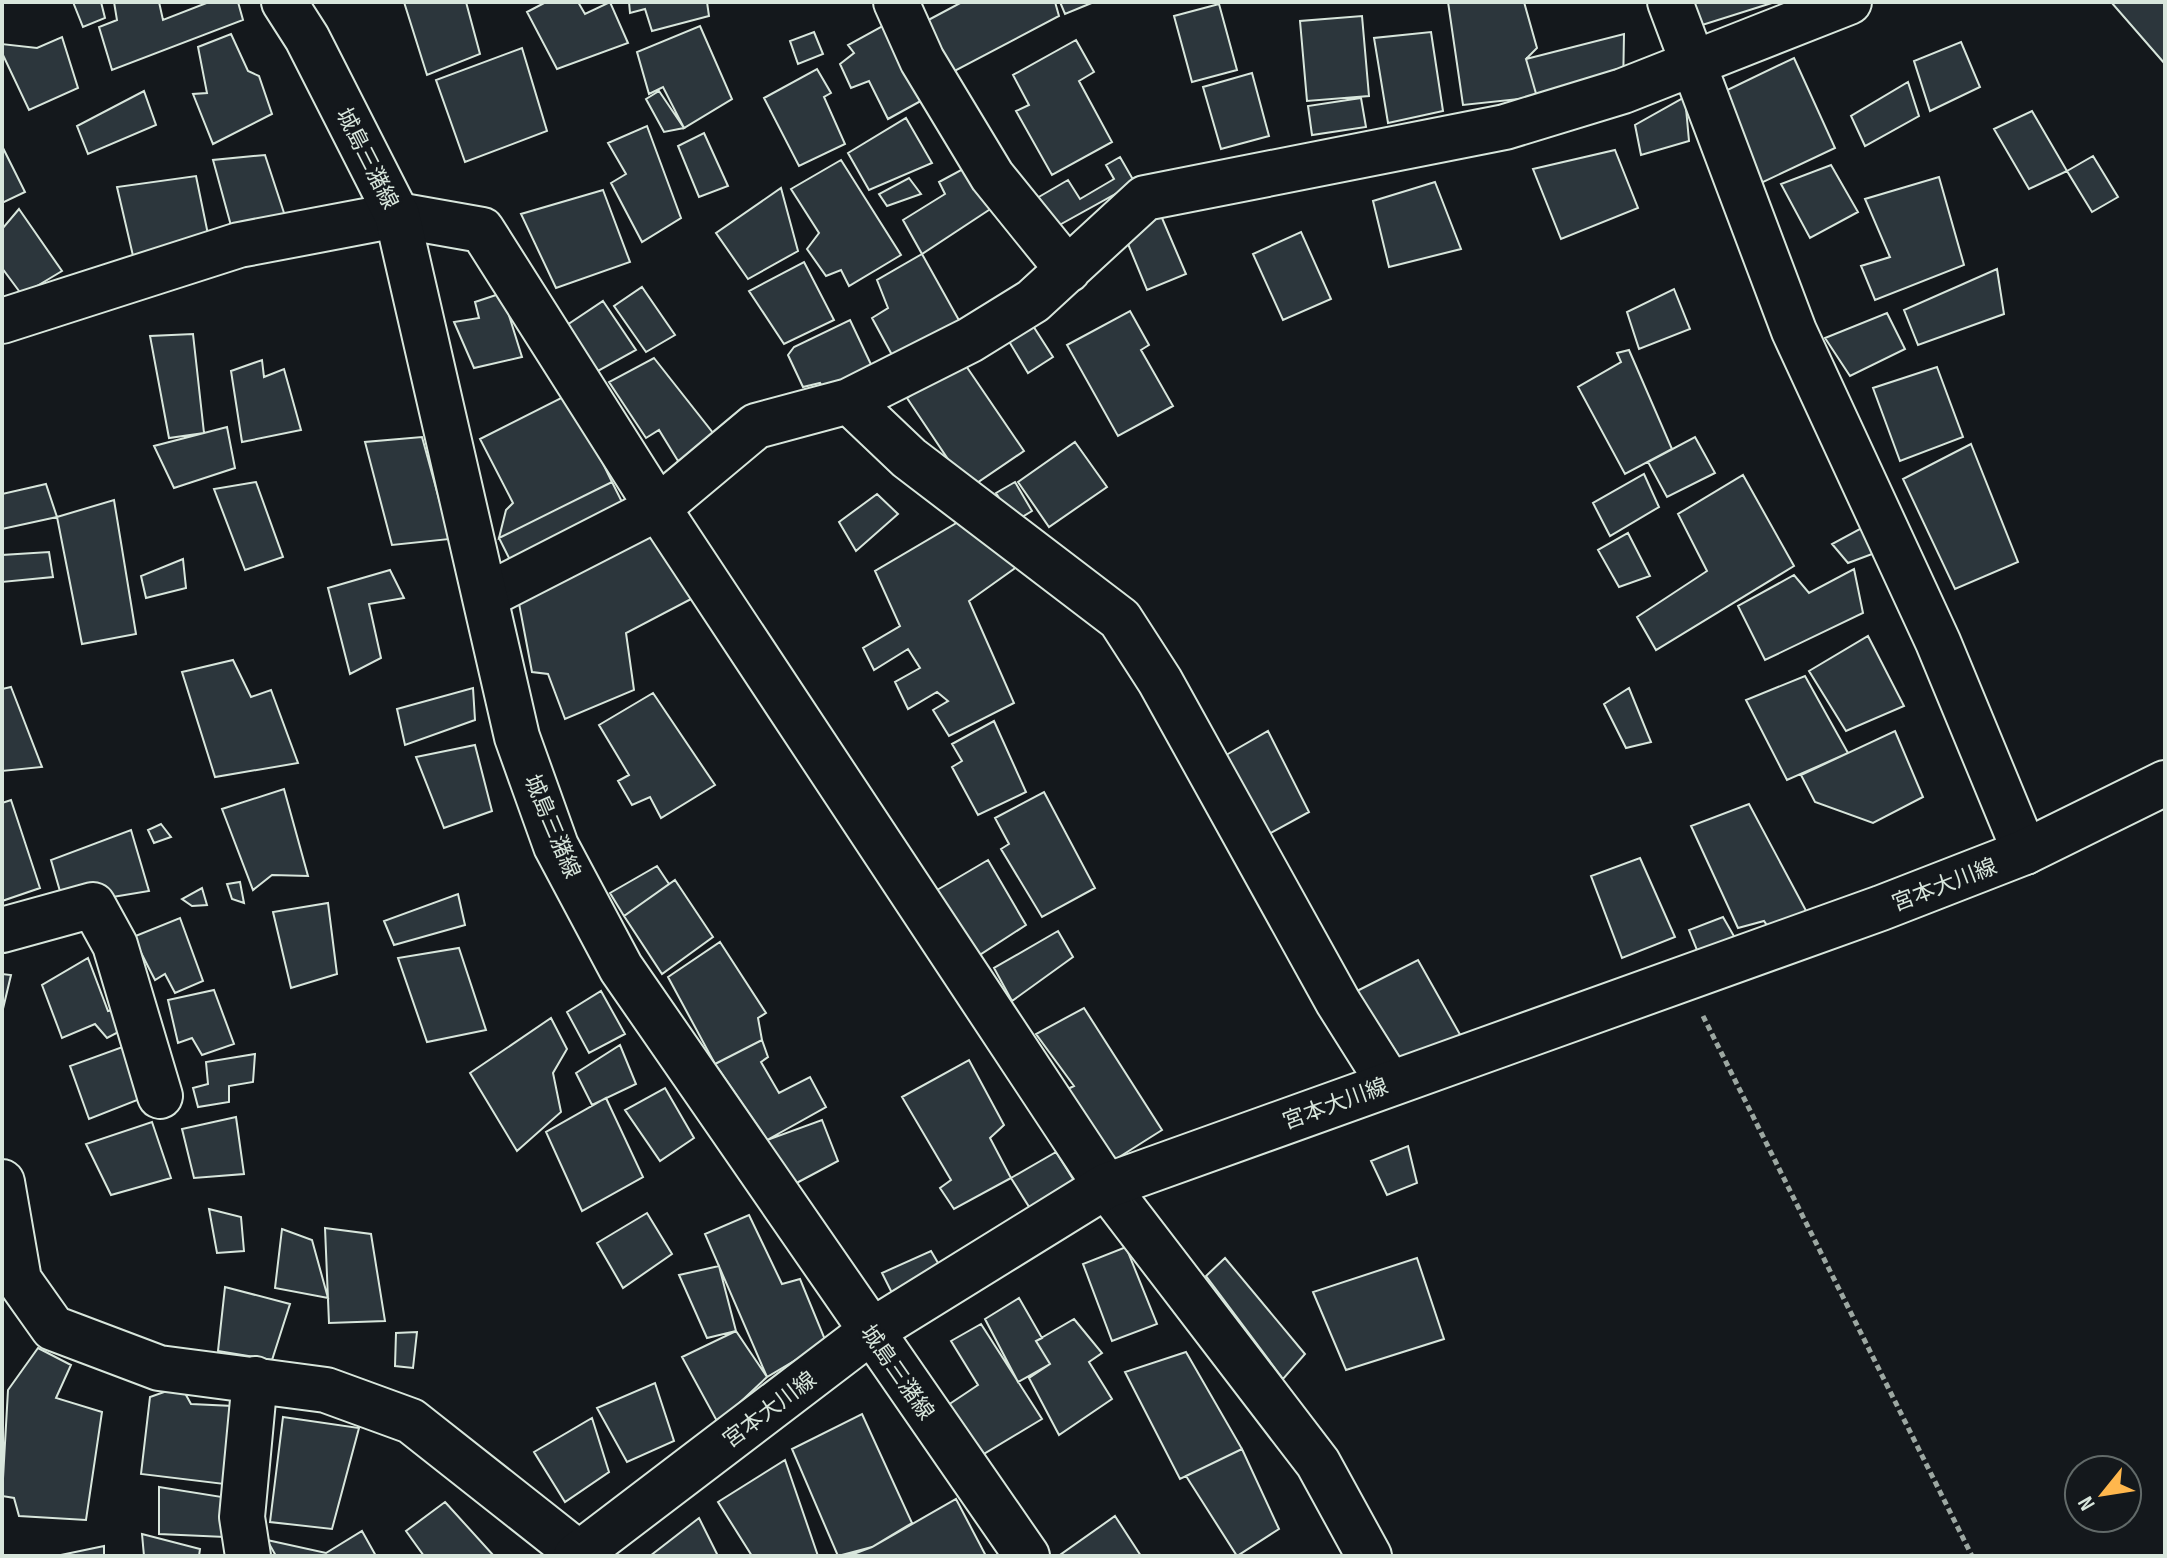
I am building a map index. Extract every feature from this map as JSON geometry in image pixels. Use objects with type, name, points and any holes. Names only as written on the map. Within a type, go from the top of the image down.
[{"type":"street","points":[[896,2],[922,60],[992,176],[1068,270]]},
{"type":"street","points":[[1670,2],[1794,331],[1938,642],[2025,852]]},
{"type":"street","points":[[486,596],[658,508],[756,426],[849,401],[970,340],[1033,301],[1145,198],[1505,127],[1623,91],[1849,2]]},
{"type":"street","name":"城島三潴線","points":[[290,4],[397,215],[517,737],[556,846],[621,968],[1027,1556]]},
{"type":"street","points":[[2,321],[239,245],[397,215],[482,230],[658,508],[1106,1186],[1318,1463],[1369,1556]]},
{"type":"street","points":[[849,401],[909,458],[1120,619],[1160,681],[1338,1002],[1389,1083]]},
{"type":"street","name":"宮本大川線","points":[[579,1555],[870,1332],[1106,1186],[1685,980],[2025,852],[2165,783]]},
{"type":"street","points":[[2,930],[93,905],[115,945],[160,1096]]},
{"type":"street","points":[[2,1182],[19,1280],[53,1328],[159,1368],[326,1390],[411,1421],[579,1555]]},
{"type":"street","points":[[248,1556],[242,1517],[255,1379]]},
{"type":"path","points":[[1685,980],[1972,1556]]},
{"type":"building","points":[[73,2],[101,2],[105,18],[83,27]]},
{"type":"building","points":[[114,2],[159,2],[163,20],[209,2],[238,2],[243,20],[112,70],[99,27],[117,20]]},
{"type":"building","points":[[404,2],[466,2],[480,54],[427,75]]},
{"type":"building","points":[[546,2],[578,2],[585,14],[610,2],[628,43],[557,69],[527,12]]},
{"type":"building","points":[[629,2],[707,2],[709,16],[652,31],[645,9],[630,13]]},
{"type":"building","points":[[962,2],[1055,2],[1059,16],[947,75],[919,25]]},
{"type":"building","points":[[1060,2],[1094,2],[1065,14]]},
{"type":"building","points":[[1448,2],[1524,2],[1537,48],[1526,59],[1537,97],[1463,105]]},
{"type":"building","points":[[1692,2],[1775,2],[1699,26]]},
{"type":"building","points":[[2111,2],[2165,2],[2165,64]]},
{"type":"building","points":[[1219,4],[1237,70],[1192,82],[1174,16]]},
{"type":"building","points":[[1362,16],[1369,96],[1307,101],[1300,21]]},
{"type":"building","points":[[888,23],[928,97],[888,119],[869,81],[851,88],[840,64],[854,53],[848,45]]},
{"type":"building","points":[[700,26],[732,99],[684,128],[663,87],[649,94],[637,52]]},
{"type":"building","points":[[814,32],[823,54],[798,64],[790,41]]},
{"type":"building","points":[[1431,32],[1443,111],[1388,123],[1374,38]]},
{"type":"building","points":[[231,34],[248,71],[259,76],[272,114],[213,144],[193,94],[207,93],[198,47]]},
{"type":"building","points":[[1624,34],[1623,91],[1537,97],[1526,59]]},
{"type":"building","points":[[62,37],[78,88],[29,110],[2,53],[2,44],[37,48]]},
{"type":"building","points":[[1076,40],[1094,72],[1079,81],[1112,142],[1052,175],[1016,111],[1029,105],[1013,75]]},
{"type":"building","points":[[1961,42],[1980,87],[1930,111],[1914,61]]},
{"type":"building","points":[[522,48],[547,131],[465,162],[436,80]]},
{"type":"building","points":[[1794,58],[1835,148],[1761,183],[1717,95]]},
{"type":"building","points":[[817,69],[831,93],[824,97],[845,144],[799,166],[764,98]]},
{"type":"building","points":[[1252,73],[1269,136],[1221,149],[1203,87]]},
{"type":"building","points":[[1908,82],[1919,116],[1865,146],[1851,116]]},
{"type":"building","points":[[144,91],[156,125],[88,154],[77,126]]},
{"type":"building","points":[[659,91],[684,128],[664,132],[646,99]]},
{"type":"building","points":[[1685,97],[1689,141],[1641,155],[1635,125]]},
{"type":"building","points":[[1361,98],[1366,127],[1312,135],[1308,106]]},
{"type":"building","points":[[2032,111],[2067,171],[2029,189],[1994,129]]},
{"type":"building","points":[[906,118],[932,163],[869,190],[848,153]]},
{"type":"building","points":[[647,126],[681,218],[642,242],[611,183],[626,174],[608,143]]},
{"type":"building","points":[[704,133],[728,186],[699,197],[678,146]]},
{"type":"building","points":[[2,146],[25,192],[2,203]]},
{"type":"building","points":[[1615,150],[1638,208],[1561,239],[1533,169]]},
{"type":"building","points":[[265,155],[286,219],[233,233],[213,160]]},
{"type":"building","points":[[2093,156],[2118,197],[2092,212],[2067,171]]},
{"type":"building","points":[[1120,157],[1135,183],[1054,228],[1037,198],[1068,180],[1080,199],[1114,179],[1106,165]]},
{"type":"building","points":[[841,160],[901,255],[849,286],[841,270],[826,276],[807,249],[819,233],[791,189]]},
{"type":"building","points":[[974,163],[998,204],[922,254],[903,220],[945,194],[939,182]]},
{"type":"building","points":[[1831,165],[1858,212],[1810,238],[1781,184]]},
{"type":"building","points":[[196,176],[210,244],[134,260],[117,187]]},
{"type":"building","points":[[1939,177],[1964,265],[1875,300],[1861,266],[1890,257],[1865,199]]},
{"type":"building","points":[[909,178],[921,194],[887,206],[879,194]]},
{"type":"building","points":[[1435,182],[1461,249],[1389,267],[1373,201]]},
{"type":"building","points":[[781,188],[798,251],[748,279],[716,233]]},
{"type":"building","points":[[603,190],[630,262],[556,288],[521,214]]},
{"type":"building","points":[[19,209],[62,271],[22,295],[2,268],[2,229]]},
{"type":"building","points":[[1159,211],[1186,274],[1147,290],[1121,227]]},
{"type":"building","points":[[1301,232],[1331,299],[1283,320],[1253,254]]},
{"type":"building","points":[[922,254],[970,340],[898,366],[872,318],[888,308],[877,280]]},
{"type":"building","points":[[804,262],[834,320],[784,344],[749,291]]},
{"type":"building","points":[[1997,269],[2004,314],[1918,345],[1904,310]]},
{"type":"building","points":[[642,287],[675,335],[646,352],[614,306]]},
{"type":"building","points":[[1674,289],[1690,329],[1639,349],[1627,312]]},
{"type":"building","points":[[502,293],[522,357],[474,368],[454,322],[479,318],[475,302]]},
{"type":"building","points":[[603,301],[636,350],[598,371],[567,325]]},
{"type":"building","points":[[1130,311],[1149,345],[1141,350],[1173,406],[1118,436],[1067,345]]},
{"type":"building","points":[[1887,313],[1905,349],[1850,376],[1825,338]]},
{"type":"building","points":[[1028,318],[1053,357],[1028,373],[1004,333]]},
{"type":"building","points":[[850,320],[876,375],[827,395],[820,383],[803,387],[788,355],[794,347]]},
{"type":"building","points":[[193,334],[204,433],[169,438],[150,336]]},
{"type":"building","points":[[1629,350],[1672,449],[1625,474],[1578,387],[1621,362],[1617,353]]},
{"type":"building","points":[[654,358],[717,438],[678,461],[659,430],[646,438],[609,382]]},
{"type":"building","points":[[262,360],[264,377],[284,369],[301,430],[242,442],[231,371]]},
{"type":"building","points":[[962,360],[1024,451],[968,489],[907,398]]},
{"type":"building","points":[[1937,367],[1963,437],[1900,461],[1873,388]]},
{"type":"building","points":[[569,394],[612,482],[499,538],[506,510],[513,503],[480,439]]},
{"type":"building","points":[[227,427],[235,468],[174,488],[154,446]]},
{"type":"building","points":[[422,437],[450,539],[392,545],[365,442]]},
{"type":"building","points":[[1695,437],[1715,473],[1667,497],[1648,462]]},
{"type":"building","points":[[1075,442],[1107,487],[1049,527],[1018,482]]},
{"type":"building","points":[[1971,444],[2018,562],[1955,589],[1903,479]]},
{"type":"building","points":[[1644,474],[1659,507],[1610,536],[1593,503]]},
{"type":"building","points":[[1743,475],[1794,566],[1656,650],[1637,617],[1707,571],[1678,514]]},
{"type":"building","points":[[256,482],[283,557],[245,570],[214,489]]},
{"type":"building","points":[[612,482],[627,512],[514,568],[499,538]]},
{"type":"building","points":[[1015,482],[1032,511],[1014,522],[996,493]]},
{"type":"building","points":[[46,484],[57,517],[2,529],[2,494]]},
{"type":"building","points":[[877,494],[898,514],[856,551],[839,522]]},
{"type":"building","points":[[114,500],[136,634],[82,644],[57,517]]},
{"type":"building","points":[[965,518],[1018,566],[969,601],[1014,703],[949,736],[933,710],[948,701],[937,692],[908,709],[895,682],[920,668],[908,649],[874,670],[863,648],[900,626],[875,571]]},
{"type":"building","points":[[1869,524],[1883,550],[1848,563],[1832,544]]},
{"type":"building","points":[[655,529],[693,598],[626,633],[634,690],[565,719],[548,674],[532,672],[517,593]]},
{"type":"building","points":[[1628,533],[1650,576],[1619,587],[1598,550]]},
{"type":"building","points":[[49,552],[53,577],[2,582],[2,555]]},
{"type":"building","points":[[183,559],[186,588],[146,598],[141,576]]},
{"type":"building","points":[[1854,569],[1863,613],[1765,660],[1738,606],[1794,575],[1809,593]]},
{"type":"building","points":[[390,570],[404,598],[369,604],[381,658],[350,674],[328,588]]},
{"type":"building","points":[[1868,636],[1904,706],[1846,731],[1809,671]]},
{"type":"building","points":[[233,660],[251,697],[271,690],[298,763],[215,777],[182,672]]},
{"type":"building","points":[[1805,676],[1848,753],[1787,780],[1746,700]]},
{"type":"building","points":[[11,687],[42,767],[2,771],[2,689]]},
{"type":"building","points":[[473,688],[475,720],[405,745],[397,709]]},
{"type":"building","points":[[1629,688],[1651,742],[1626,748],[1604,704]]},
{"type":"building","points":[[653,693],[715,785],[661,818],[650,797],[632,805],[618,781],[629,775],[599,725]]},
{"type":"building","points":[[994,721],[1026,792],[978,815],[952,767],[962,761],[952,744]]},
{"type":"building","points":[[1268,731],[1309,812],[1265,836],[1221,758]]},
{"type":"building","points":[[1895,731],[1923,797],[1873,823],[1815,802],[1801,775]]},
{"type":"building","points":[[475,745],[492,811],[444,828],[416,757]]},
{"type":"building","points":[[284,789],[308,876],[272,875],[253,890],[222,809]]},
{"type":"building","points":[[1044,792],[1095,888],[1042,917],[1001,849],[1009,844],[995,818]]},
{"type":"building","points":[[11,800],[40,888],[2,901],[2,803]]},
{"type":"building","points":[[1749,804],[1811,920],[1774,936],[1764,921],[1738,928],[1691,826]]},
{"type":"building","points":[[161,824],[171,837],[154,843],[148,830]]},
{"type":"building","points":[[131,830],[149,891],[64,905],[51,860]]},
{"type":"building","points":[[1640,858],[1675,937],[1622,958],[1591,876]]},
{"type":"building","points":[[988,860],[1026,925],[978,956],[937,890]]},
{"type":"building","points":[[657,866],[669,884],[624,916],[610,893]]},
{"type":"building","points":[[675,880],[713,937],[662,974],[624,916]]},
{"type":"building","points":[[240,882],[244,903],[232,899],[227,884]]},
{"type":"building","points":[[202,888],[207,905],[192,906],[182,899]]},
{"type":"building","points":[[458,894],[465,925],[394,945],[384,921]]},
{"type":"building","points":[[328,903],[337,974],[291,988],[273,912]]},
{"type":"building","points":[[1723,917],[1739,945],[1703,965],[1689,930]]},
{"type":"building","points":[[180,918],[203,981],[175,993],[165,974],[155,980],[133,937]]},
{"type":"building","points":[[1058,931],[1073,957],[1012,1001],[994,968]]},
{"type":"building","points":[[720,942],[766,1013],[758,1018],[762,1040],[715,1064],[668,977]]},
{"type":"building","points":[[459,948],[486,1030],[427,1042],[398,958]]},
{"type":"building","points":[[88,958],[108,1011],[122,1008],[130,1026],[107,1038],[95,1024],[62,1038],[42,985]]},
{"type":"building","points":[[1418,960],[1462,1038],[1404,1064],[1357,991]]},
{"type":"building","points":[[2,974],[11,975],[2,1013]]},
{"type":"building","points":[[214,990],[234,1044],[202,1055],[192,1038],[178,1043],[168,1000]]},
{"type":"building","points":[[601,991],[625,1034],[589,1053],[567,1012]]},
{"type":"building","points":[[1084,1008],[1162,1130],[1116,1159],[1059,1093],[1074,1086],[1036,1034]]},
{"type":"building","points":[[551,1018],[567,1049],[553,1073],[561,1112],[517,1151],[470,1073]]},
{"type":"building","points":[[762,1040],[768,1057],[761,1062],[779,1093],[810,1077],[826,1107],[767,1140],[715,1064]]},
{"type":"building","points":[[128,1045],[145,1097],[89,1119],[70,1066]]},
{"type":"building","points":[[620,1045],[636,1084],[592,1105],[576,1073]]},
{"type":"building","points":[[255,1054],[253,1082],[229,1086],[229,1102],[198,1107],[193,1088],[208,1084],[206,1062]]},
{"type":"building","points":[[969,1060],[1004,1125],[990,1138],[1011,1178],[954,1209],[940,1188],[951,1180],[902,1097]]},
{"type":"building","points":[[665,1088],[694,1138],[660,1161],[625,1110]]},
{"type":"building","points":[[606,1098],[643,1177],[582,1211],[546,1132]]},
{"type":"building","points":[[236,1117],[244,1174],[194,1178],[182,1129]]},
{"type":"building","points":[[822,1120],[838,1161],[789,1187],[767,1140]]},
{"type":"building","points":[[152,1122],[171,1178],[111,1195],[86,1144]]},
{"type":"building","points":[[1408,1146],[1417,1183],[1387,1195],[1371,1161]]},
{"type":"building","points":[[1056,1152],[1085,1198],[1036,1218],[1011,1178]]},
{"type":"building","points":[[209,1209],[241,1217],[244,1251],[217,1253]]},
{"type":"building","points":[[647,1213],[672,1254],[623,1288],[597,1243]]},
{"type":"building","points":[[749,1215],[782,1284],[800,1279],[826,1342],[767,1377],[705,1234]]},
{"type":"building","points":[[325,1228],[371,1234],[385,1321],[329,1323]]},
{"type":"building","points":[[282,1229],[312,1240],[328,1298],[275,1288]]},
{"type":"building","points":[[1126,1247],[1157,1324],[1112,1341],[1083,1264]]},
{"type":"building","points":[[931,1251],[941,1268],[895,1299],[882,1273]]},
{"type":"building","points":[[1225,1258],[1305,1354],[1283,1379],[1206,1276]]},
{"type":"building","points":[[1417,1258],[1444,1339],[1346,1370],[1313,1292]]},
{"type":"building","points":[[719,1266],[736,1331],[707,1338],[679,1275]]},
{"type":"building","points":[[225,1287],[290,1304],[272,1360],[218,1351]]},
{"type":"building","points":[[1019,1298],[1042,1338],[1036,1341],[1050,1364],[1018,1382],[985,1319]]},
{"type":"building","points":[[1074,1319],[1102,1353],[1089,1362],[1112,1399],[1059,1435],[1029,1378],[1050,1364],[1036,1341]]},
{"type":"building","points":[[981,1324],[1042,1419],[977,1458],[948,1405],[978,1385],[951,1341]]},
{"type":"building","points":[[736,1331],[767,1377],[718,1423],[682,1357]]},
{"type":"building","points":[[417,1332],[413,1368],[395,1366],[396,1333]]},
{"type":"building","points":[[38,1348],[71,1365],[56,1398],[102,1412],[86,1520],[19,1516],[14,1498],[2,1496],[8,1390]]},
{"type":"building","points":[[1186,1352],[1242,1449],[1180,1479],[1125,1372]]},
{"type":"building","points":[[655,1383],[674,1441],[627,1462],[597,1408]]},
{"type":"building","points":[[181,1386],[191,1404],[233,1406],[224,1484],[141,1474],[150,1397]]},
{"type":"building","points":[[862,1414],[912,1523],[872,1547],[838,1556],[792,1449]]},
{"type":"building","points":[[283,1417],[359,1428],[332,1529],[270,1522]]},
{"type":"building","points":[[592,1418],[609,1472],[565,1502],[534,1452]]},
{"type":"building","points":[[1242,1449],[1279,1529],[1237,1556],[1186,1476]]},
{"type":"building","points":[[785,1460],[818,1556],[752,1556],[718,1502]]},
{"type":"building","points":[[159,1487],[222,1497],[225,1537],[159,1534]]},
{"type":"building","points":[[956,1499],[986,1556],[848,1556],[872,1547]]},
{"type":"building","points":[[445,1502],[494,1556],[424,1556],[406,1531]]},
{"type":"building","points":[[1115,1516],[1141,1556],[1060,1555]]},
{"type":"building","points":[[699,1518],[718,1556],[650,1556]]},
{"type":"building","points":[[362,1531],[376,1556],[276,1556],[267,1540],[326,1553]]},
{"type":"building","points":[[142,1534],[200,1549],[199,1556],[144,1556]]},
{"type":"building","points":[[104,1546],[104,1556],[56,1556]]}]
